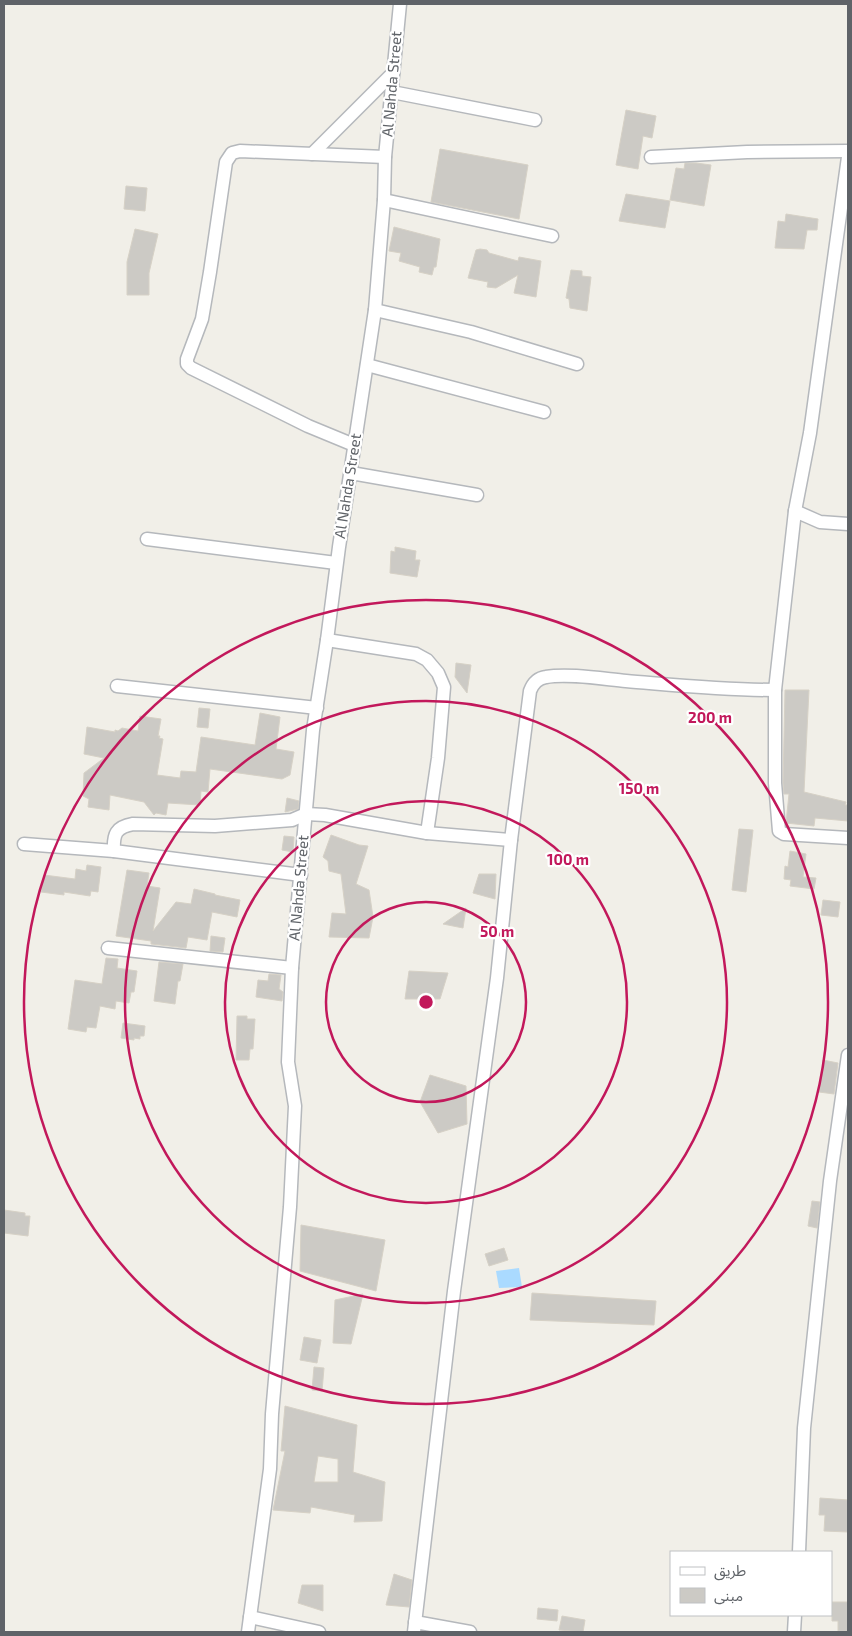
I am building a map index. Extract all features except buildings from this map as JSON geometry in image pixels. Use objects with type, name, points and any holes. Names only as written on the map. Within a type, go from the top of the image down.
[{"type":"street","name":"Al Nahda Street","points":[[248,1632],[270,1469],[272,1414],[290,1207],[295,1106],[288,1062],[292,968],[313,730],[374,310],[384,200],[385,157],[400,4]]},
{"type":"street","points":[[312,154],[393,73]]},
{"type":"street","points":[[392,92],[535,120]]},
{"type":"street","points":[[354,445],[308,426],[191,368],[187,364],[202,319],[226,162],[232,153],[240,151],[385,157]]},
{"type":"street","points":[[651,157],[747,152],[848,151]]},
{"type":"street","points":[[848,157],[810,432],[795,511],[775,690],[775,783],[779,831],[784,834],[848,838]]},
{"type":"street","points":[[384,200],[552,236]]},
{"type":"street","points":[[374,310],[470,332],[577,364]]},
{"type":"street","points":[[366,365],[544,412]]},
{"type":"street","points":[[350,473],[477,495]]},
{"type":"street","points":[[795,511],[820,522],[848,524]]},
{"type":"street","points":[[147,539],[336,563]]},
{"type":"street","points":[[327,640],[416,654],[427,660],[438,673],[444,687],[438,758],[426,833]]},
{"type":"street","points":[[470,1632],[415,1627],[454,1291],[497,978],[528,701],[533,684],[546,676],[579,676],[729,690],[775,690]]},
{"type":"street","points":[[117,686],[317,708]]},
{"type":"street","points":[[114,851],[113,841],[116,832],[123,826],[133,824],[216,826],[292,820],[306,814],[426,833],[512,840]]},
{"type":"street","points":[[24,844],[114,851],[301,875]]},
{"type":"street","points":[[108,948],[292,968]]},
{"type":"street","points":[[799,1551],[804,1428],[830,1181],[848,1057]]},
{"type":"street","points":[[794,1632],[795,1616]]},
{"type":"street","points":[[250,1617],[320,1632]]},
{"type":"water","points":[[519,1268],[522,1287],[499,1288],[496,1271]]}]
